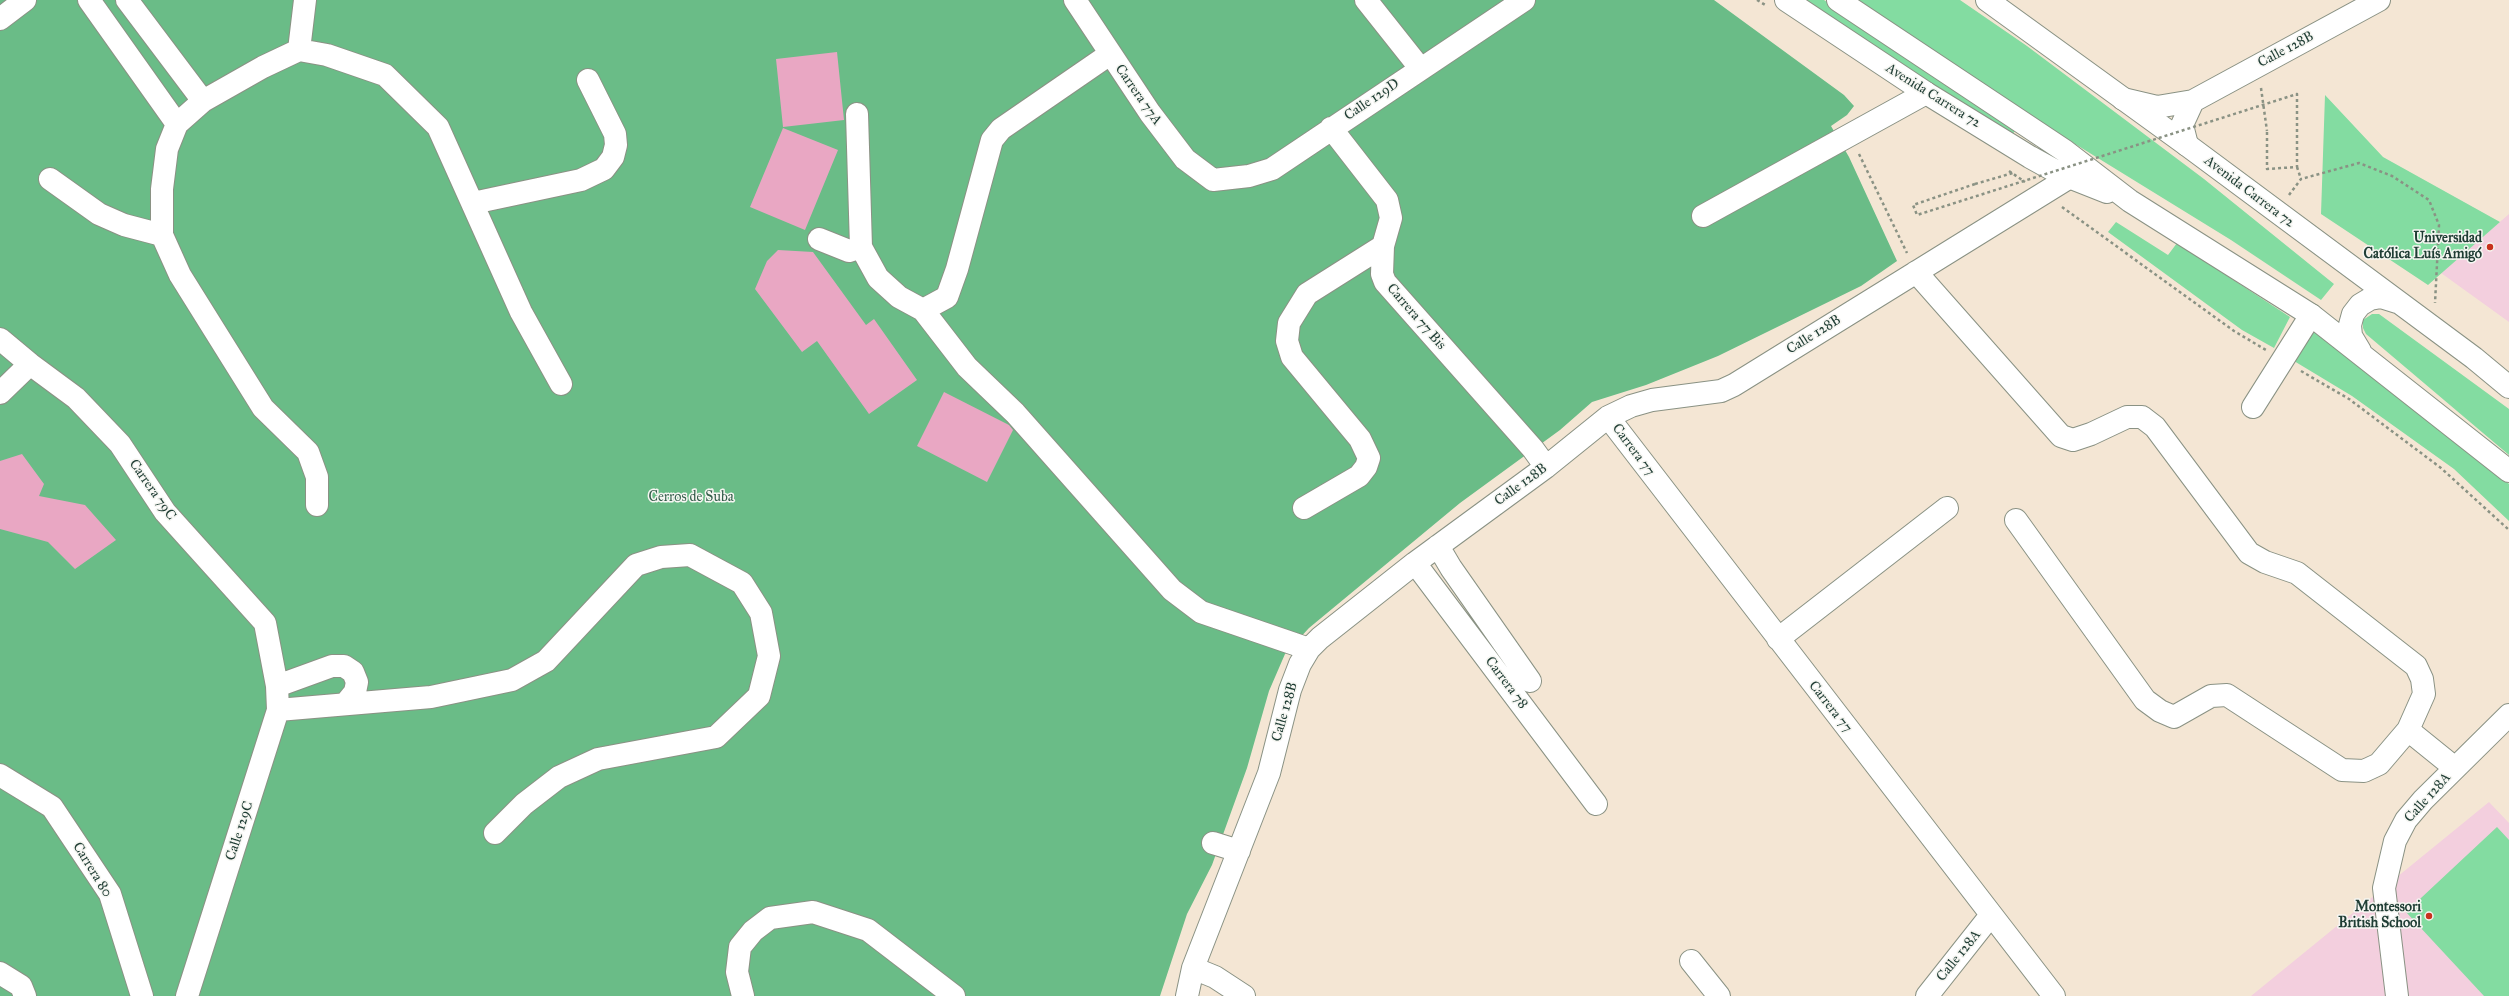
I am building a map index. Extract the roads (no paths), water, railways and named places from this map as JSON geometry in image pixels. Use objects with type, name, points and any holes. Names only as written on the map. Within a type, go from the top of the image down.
[{"type":"main road","points":[[0,19],[25,0]]},
{"type":"main road","points":[[89,0],[177,124]]},
{"type":"main road","points":[[128,0],[203,100]]},
{"type":"main road","points":[[299,50],[305,0]]},
{"type":"main road","name":"Carrera 77A","points":[[1075,0],[1150,113],[1185,159],[1213,180]]},
{"type":"main road","points":[[1366,0],[1420,68]]},
{"type":"main road","name":"Calle 129D","points":[[1213,180],[1249,176],[1272,169],[1420,68],[1524,0]]},
{"type":"main road","name":"Avenida Carrera 72","points":[[1838,0],[2065,151],[2130,201],[2311,315],[2362,353],[2509,471]]},
{"type":"main road","name":"Avenida Carrera 72","points":[[1987,0],[2187,145],[2509,387]]},
{"type":"main road","name":"Calle 128B","points":[[2123,99],[2157,107],[2193,101],[2379,0]]},
{"type":"main road","name":"Avenida Carrera 72","points":[[1778,4],[2043,164],[2070,177],[2130,201]]},
{"type":"main road","points":[[317,505],[317,477],[308,452],[263,408],[180,275],[162,235],[162,189],[164,169],[167,149],[177,124],[203,100],[263,67],[299,50],[327,55],[385,75],[438,127],[521,312],[561,384]]},
{"type":"main road","points":[[923,310],[947,297],[958,269],[992,140],[1001,129],[1110,54]]},
{"type":"main road","points":[[473,203],[581,180],[604,169],[613,157],[616,145],[615,134],[588,80]]},
{"type":"main road","points":[[1703,216],[1926,93]]},
{"type":"main road","points":[[2187,145],[2182,125],[2193,101]]},
{"type":"main road","points":[[857,114],[862,247],[878,278],[899,297],[923,310],[967,367],[1015,413],[1172,590],[1201,612],[1309,649]]},
{"type":"main road","name":"Carrera 77 Bis","points":[[1331,128],[1386,200],[1391,218],[1383,246],[1382,274],[1385,282],[1533,449],[1546,467]]},
{"type":"main road","name":"Calle 128B","points":[[1187,996],[1193,968],[1269,773],[1290,690],[1309,649],[1415,563],[1546,467],[1608,417],[1631,406],[1652,400],[1720,391],[2070,177]]},
{"type":"main road","points":[[50,179],[99,214],[124,225],[162,235]]},
{"type":"main road","points":[[819,239],[848,251],[862,247]]},
{"type":"main road","points":[[1304,508],[1359,476],[1366,467],[1368,458],[1360,439],[1292,356],[1287,341],[1289,323],[1307,294],[1383,246]]},
{"type":"main road","points":[[1916,272],[2061,436],[2073,440],[2091,434],[2127,417],[2142,417],[2156,427],[2249,553],[2265,562],[2297,573],[2416,666],[2422,679],[2424,694],[2408,730],[2379,764],[2364,771],[2342,770],[2227,695],[2211,696],[2174,717],[2160,711],[2145,700],[2016,520]]},
{"type":"main road","points":[[2362,353],[2351,336],[2350,325],[2353,314],[2360,305],[2370,299],[2381,297],[2400,304]]},
{"type":"main road","points":[[2253,407],[2311,315]]},
{"type":"main road","name":"Carrera 79C","points":[[0,339],[30,364],[76,398],[120,444],[165,512],[265,623],[272,664]]},
{"type":"main road","points":[[0,393],[30,364]]},
{"type":"main road","name":"Carrera 77","points":[[1608,417],[2054,996]]},
{"type":"main road","points":[[1778,639],[1947,508]]},
{"type":"main road","points":[[1438,546],[1451,568],[1530,681]]},
{"type":"main road","points":[[278,710],[346,702],[431,697],[512,680],[546,661],[636,565],[662,557],[690,555],[742,583],[761,613],[769,656],[759,696],[716,737],[598,759],[559,777],[524,804],[495,833]]},
{"type":"main road","name":"Carrera 78","points":[[1415,563],[1596,804]]},
{"type":"main road","name":"Calle 129C","points":[[187,996],[278,710],[277,686],[272,664]]},
{"type":"main road","points":[[277,686],[332,666],[344,666],[353,672],[357,682],[355,692],[346,702]]},
{"type":"main road","name":"Calle 128A","points":[[2397,996],[2384,888],[2395,841],[2406,820],[2455,768],[2509,715]]},
{"type":"main road","points":[[2408,730],[2455,768]]},
{"type":"main road","name":"Carrera 80","points":[[0,775],[52,807],[110,894],[142,996]]},
{"type":"main road","points":[[1213,843],[1238,851]]},
{"type":"main road","points":[[743,996],[737,972],[740,947],[753,931],[770,918],[814,912],[868,930],[954,996]]},
{"type":"main road","name":"Calle 128A","points":[[1927,996],[1991,915]]},
{"type":"main road","points":[[1691,961],[1719,996]]},
{"type":"main road","points":[[1193,968],[1214,977],[1244,996]]},
{"type":"main road","points":[[0,972],[21,986],[25,996]]},
{"type":"place","name":"Universidad Católica Luís Amigó","points":[[2490,247]]},
{"type":"place","name":"Montessori British School","points":[[2429,916]]},
{"type":"park label","name":"Cerros de Suba","points":[[691,498]]}]
